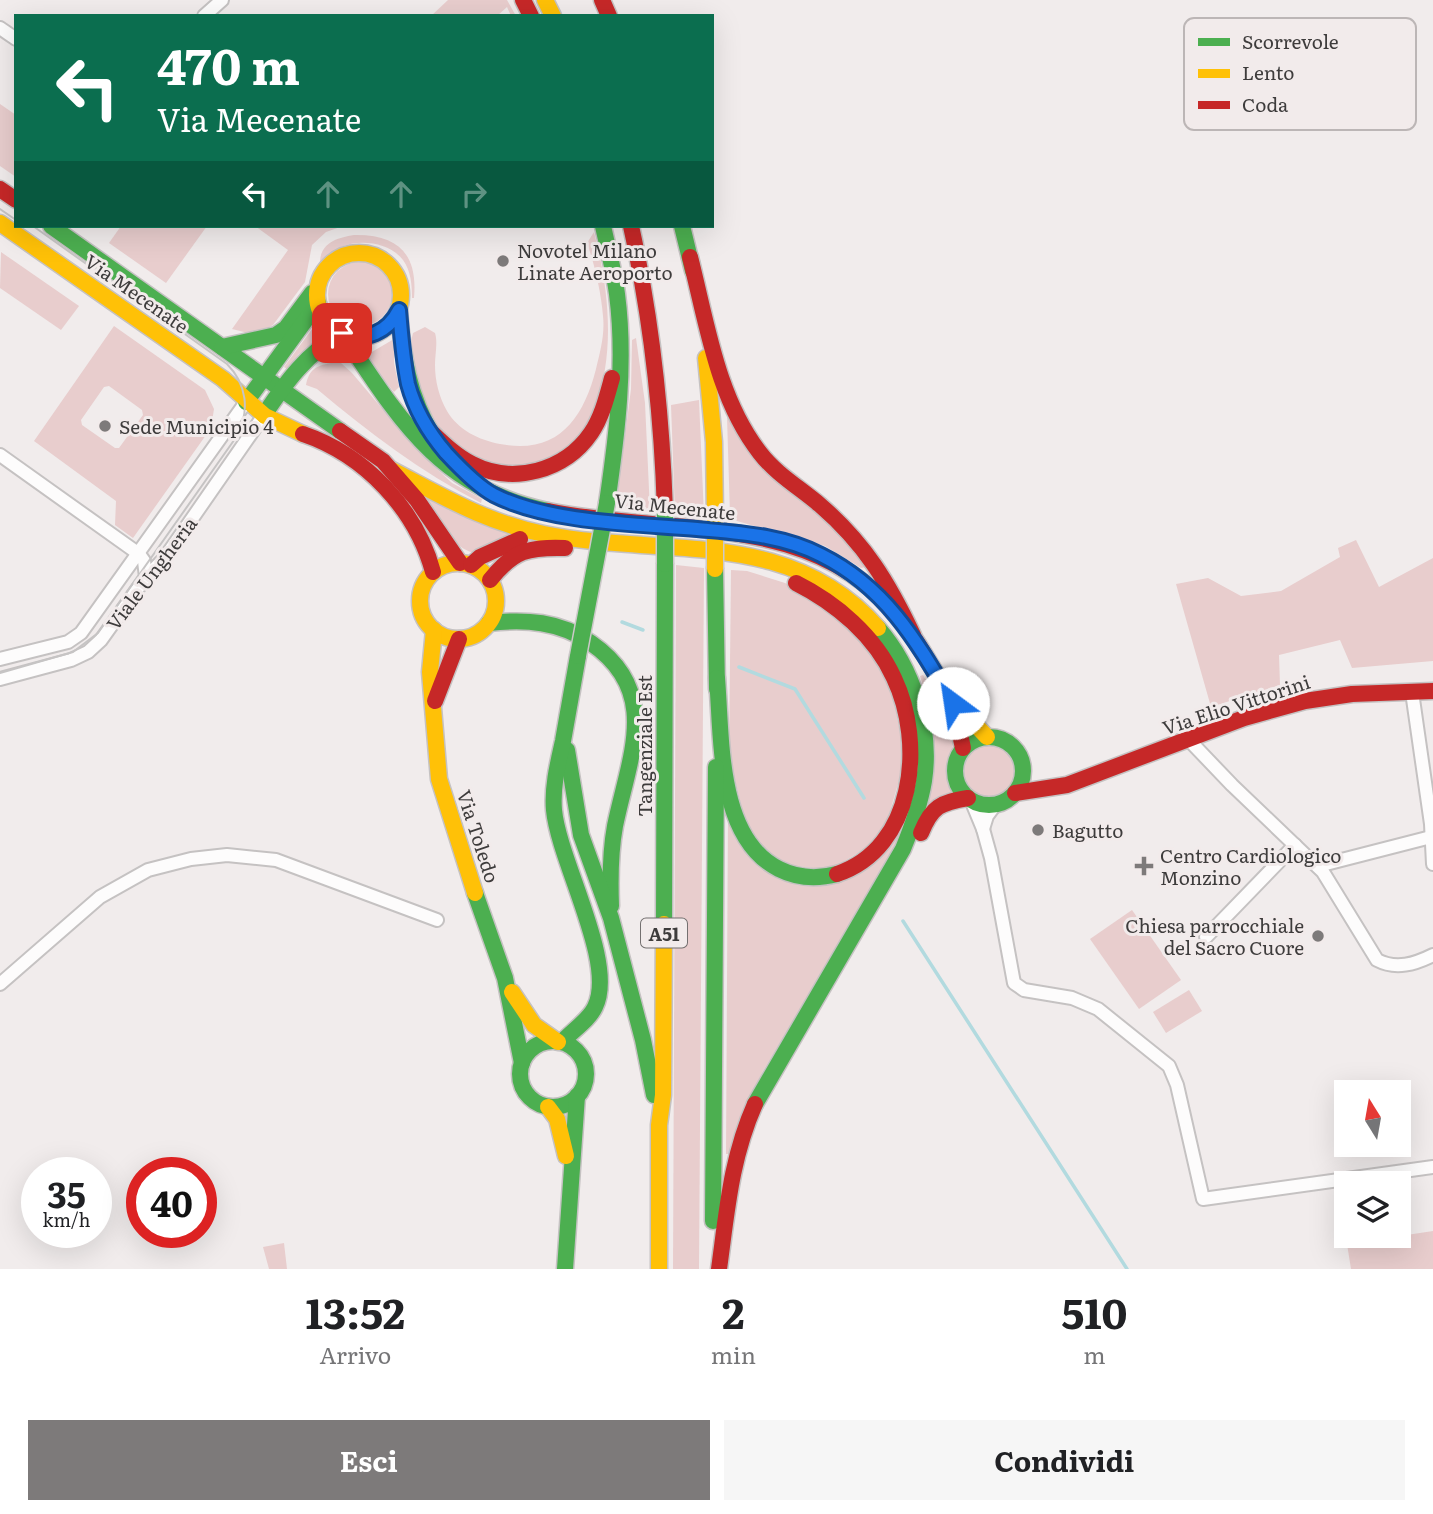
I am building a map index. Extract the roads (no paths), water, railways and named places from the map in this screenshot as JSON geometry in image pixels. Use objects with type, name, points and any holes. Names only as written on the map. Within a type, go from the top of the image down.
[{"type":"main road","name":"Via Mecenate","points":[[0,223],[223,379],[246,402],[264,415],[331,446],[359,466],[392,496],[418,528],[425,542],[433,572]]},
{"type":"main road","name":"Via Mecenate","points":[[54,228],[383,461],[466,564],[484,573],[490,580]]},
{"type":"main road","points":[[522,1063],[536,1046],[546,1042],[560,1042],[595,1007],[600,995],[598,957],[566,866],[554,810],[557,767],[615,452],[619,360],[618,302],[603,228]]},
{"type":"main road","name":"Tangenziale Est","points":[[631,228],[645,290],[657,369],[664,442],[663,1081],[659,1125],[659,1269]]},
{"type":"main road","name":"A51","points":[[683,228],[690,257],[707,367],[714,442],[717,678],[713,1269]]},
{"type":"main road","name":"Via Mecenate","points":[[222,347],[271,337],[281,332],[318,286],[327,267],[340,257],[355,253],[370,254],[385,261],[398,277],[402,294],[399,310],[409,385],[426,427],[451,458],[492,494]]},
{"type":"main road","points":[[690,257],[728,398],[741,425],[759,452],[780,476],[828,512],[870,555],[888,584],[913,635]]},
{"type":"main road","points":[[246,402],[318,303],[318,286]]},
{"type":"main road","name":"Via Mecenate","points":[[318,303],[326,320],[342,333],[415,435],[433,455],[465,480],[514,503],[561,515],[755,535],[800,546],[844,568],[890,607],[913,635],[953,703],[987,737]]},
{"type":"main road","points":[[264,415],[300,362],[316,348],[342,333],[363,337],[378,332],[391,323],[399,310]]},
{"type":"main road","points":[[426,427],[464,459],[487,471],[527,474],[544,469],[563,461],[575,452],[592,433],[619,360]]},
{"type":"main road","points":[[392,470],[488,519],[546,535],[746,556],[810,574],[841,593],[864,612],[884,634],[901,659],[913,686],[922,721],[926,757],[923,791],[916,819],[903,849],[767,1080],[743,1131],[733,1166],[719,1269]]},
{"type":"main road","points":[[546,535],[510,542],[466,564],[451,564],[433,572],[422,588],[420,604],[424,619],[434,631],[446,637],[459,639],[476,635],[489,623],[496,604],[490,580],[506,559],[516,552],[541,548],[589,549],[759,568],[805,587],[840,611],[882,656],[904,706],[909,733],[910,763],[904,807],[892,832],[873,854],[840,874],[802,877],[785,872],[756,852],[742,832],[734,811],[728,782],[717,678]]},
{"type":"main road","points":[[489,623],[540,621],[569,631],[595,644],[609,657],[620,668],[629,687],[636,730],[611,853],[611,918]]},
{"type":"main road","name":"Via Toledo","points":[[434,631],[430,672],[439,779],[464,863],[505,978]]},
{"type":"main road","points":[[434,703],[459,639]]},
{"type":"main road","name":"Via Elio Vittorini","points":[[1016,793],[1051,789],[1077,781],[1239,720],[1303,701],[1337,696],[1433,691]]},
{"type":"main road","name":"Via Mecenate","points":[[953,703],[963,748]]},
{"type":"main road","points":[[565,730],[572,792],[581,835],[611,918],[643,1040],[659,1125]]},
{"type":"main road","points":[[987,737],[1000,738],[1012,745],[1020,755],[1023,768],[1022,781],[1016,793],[1005,801],[985,805],[970,799],[958,786],[955,774],[956,760],[963,748],[978,738],[987,737]]},
{"type":"main road","points":[[1023,768],[1044,782],[1058,786]]},
{"type":"main road","points":[[836,962],[849,952],[874,918],[916,845],[932,810],[944,802],[970,799]]},
{"type":"main road","points":[[505,978],[521,1008],[534,1025],[578,1052],[585,1065],[586,1080],[577,1097],[565,1269]]},
{"type":"main road","points":[[505,978],[522,1063],[520,1078],[526,1092],[536,1103],[548,1107],[564,1105],[577,1097]]},
{"type":"main road","points":[[548,1107],[557,1119],[570,1179]]},
{"type":"street","points":[[206,14],[222,0]]},
{"type":"street","name":"Viale Ungheria","points":[[68,642],[80,633],[139,554],[246,402]]},
{"type":"street","name":"Viale Ungheria","points":[[0,679],[71,660],[102,640],[146,577],[164,559],[264,415]]},
{"type":"street","points":[[0,455],[139,554],[144,561],[146,577]]},
{"type":"street","points":[[0,659],[68,642],[79,656]]},
{"type":"street","points":[[1412,692],[1432,835],[1433,864]]},
{"type":"street","points":[[1188,739],[1232,785],[1318,866],[1328,878],[1374,956],[1384,963],[1399,966],[1433,966]]},
{"type":"street","points":[[970,799],[983,829],[991,858],[1014,983],[1024,990],[1072,998],[1098,1009],[1169,1066],[1177,1084],[1203,1199],[1433,1167]]},
{"type":"street","points":[[983,829],[987,816],[996,804]]},
{"type":"street","points":[[1318,866],[1432,835]]},
{"type":"street","points":[[1206,937],[1295,845]]},
{"type":"street","points":[[0,984],[107,892],[148,870],[191,859],[228,855],[275,860],[437,920]]},
{"type":"street","points":[[1399,966],[1433,955]]},
{"type":"waterway","points":[[622,622],[643,630]]},
{"type":"waterway","points":[[739,667],[795,689],[864,798]]},
{"type":"waterway","points":[[903,921],[1127,1269]]},
{"type":"tram line","points":[[0,209],[14,219]]},
{"type":"tram line","points":[[0,673],[73,652],[98,633],[237,436],[245,408],[239,380],[227,364],[36,228]]},
{"type":"place","name":"Novotel Milano Linate Aeroporto","points":[[503,261]]},
{"type":"place","name":"Sede Municipio 4","points":[[105,426]]},
{"type":"place","name":"Bagutto","points":[[1038,830]]},
{"type":"place","name":"Centro Cardiologico Monzino","points":[[1144,866]]},
{"type":"place","name":"Chiesa parrocchiale del Sacro Cuore","points":[[1318,936]]}]
